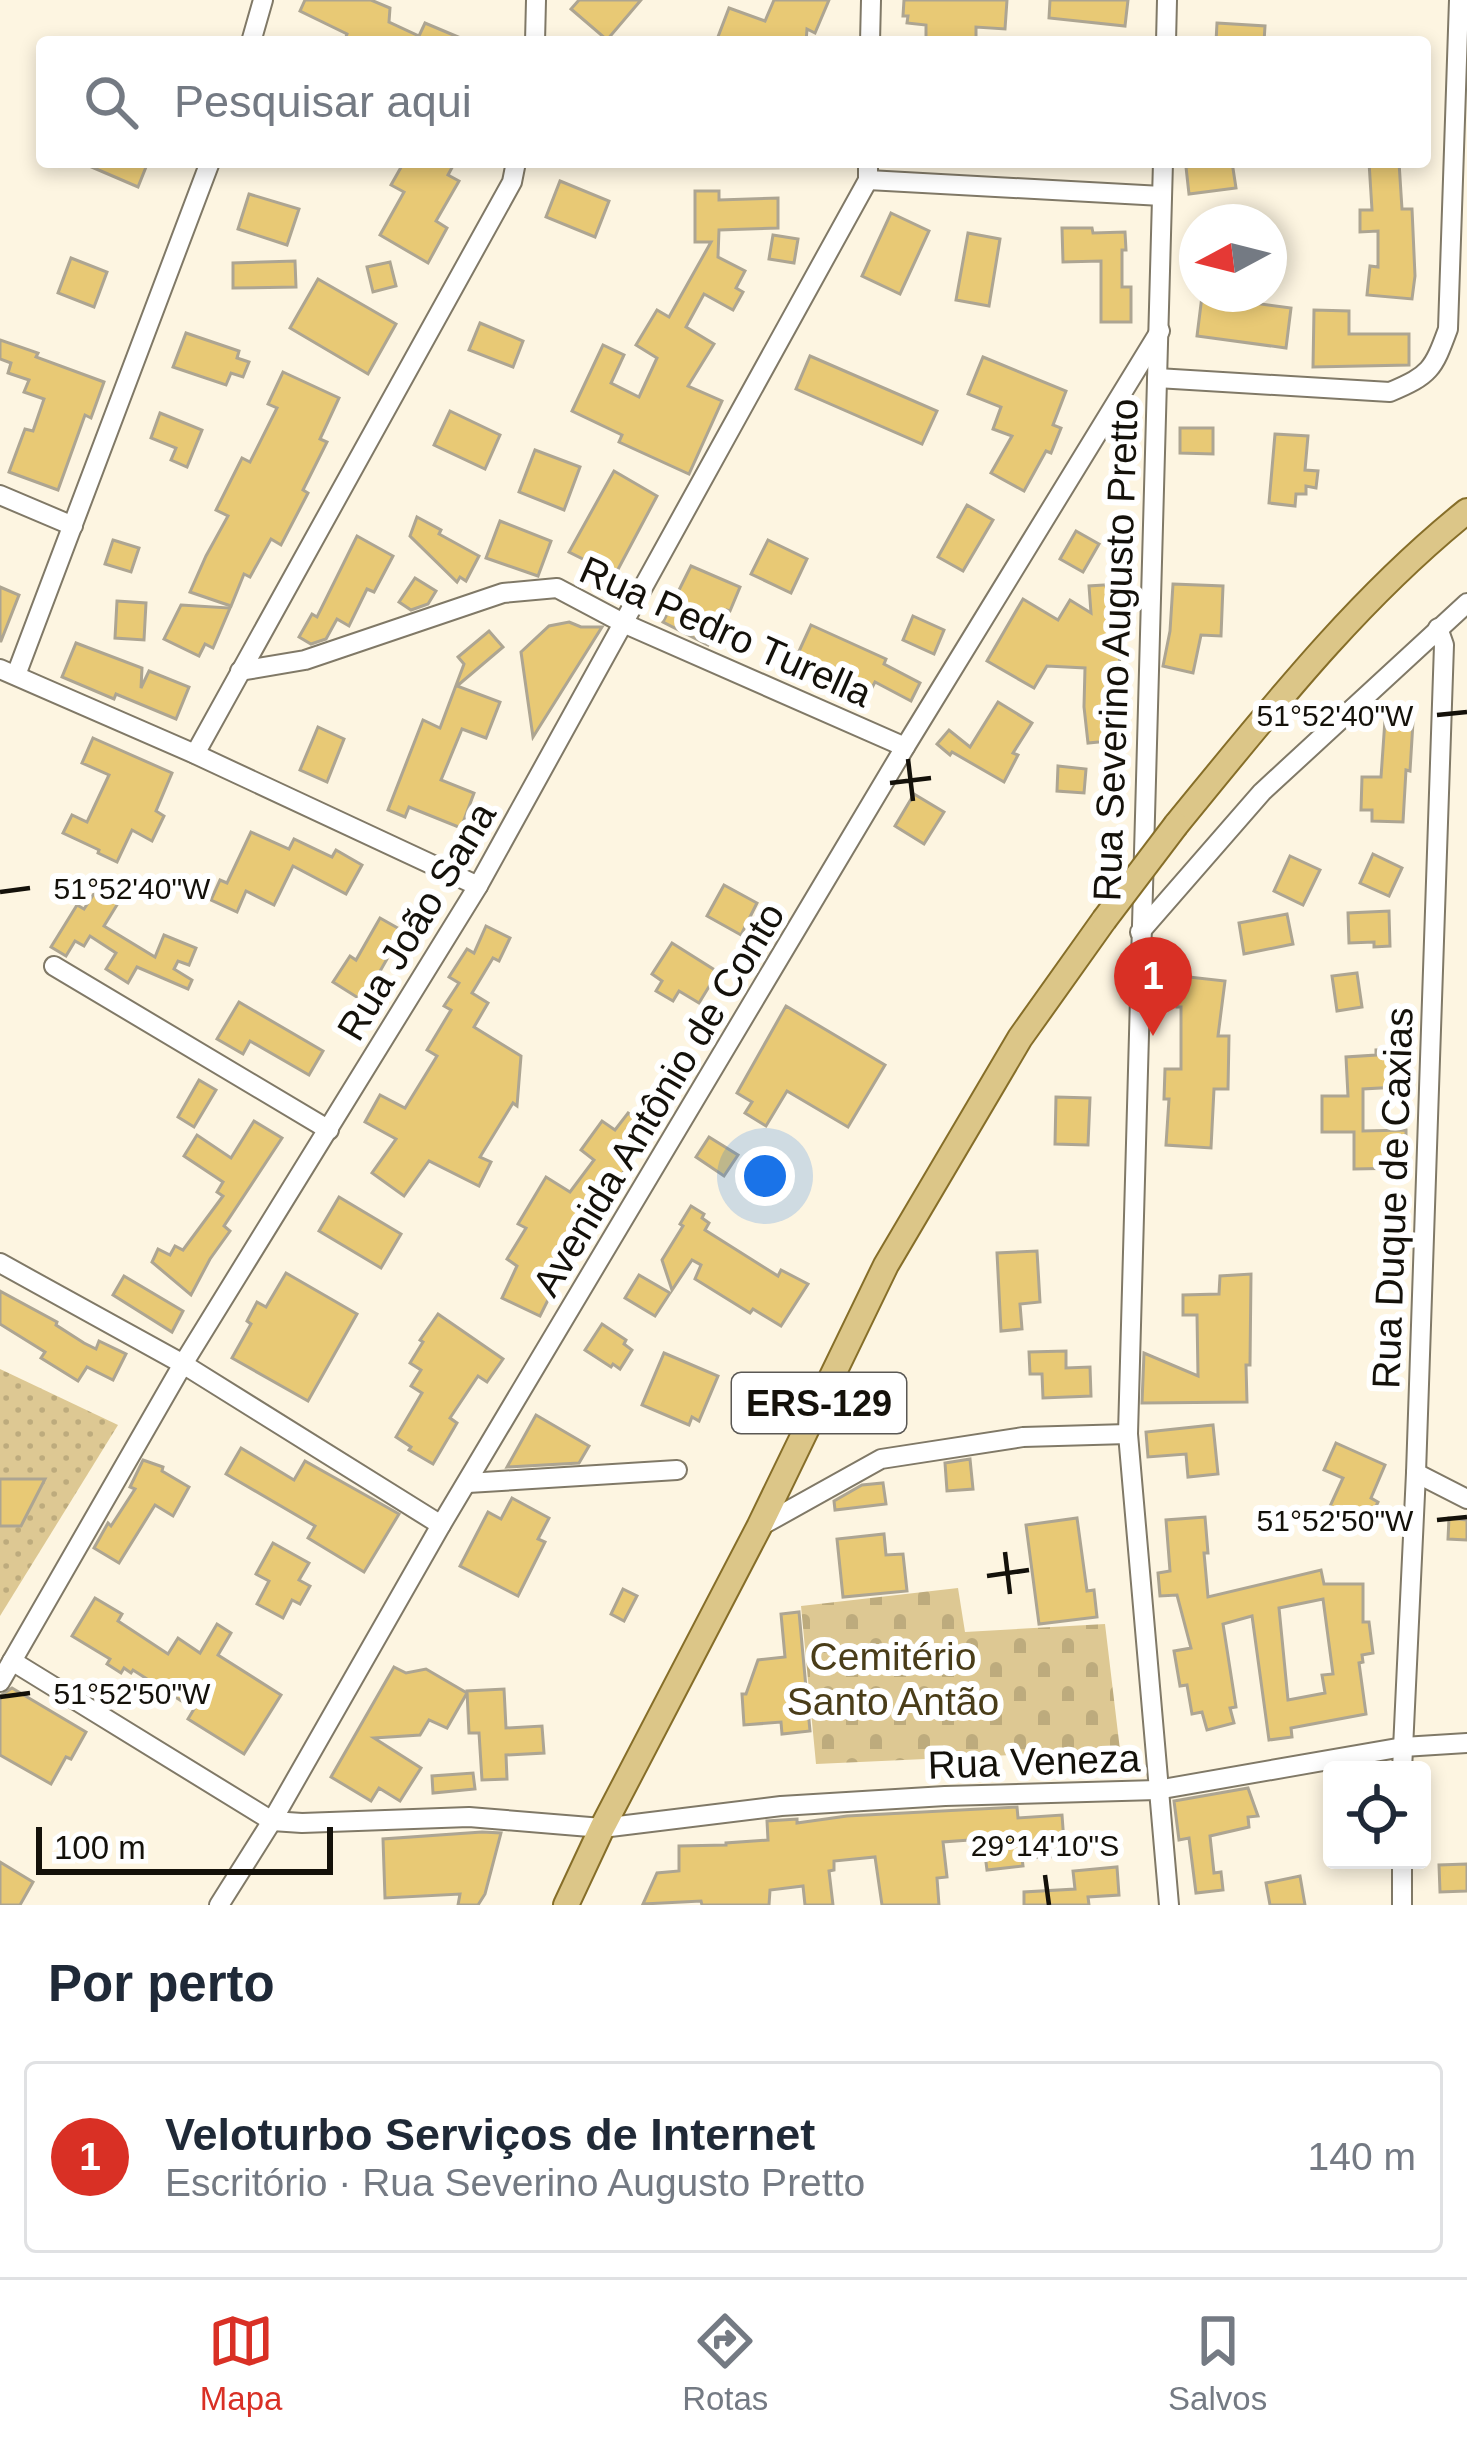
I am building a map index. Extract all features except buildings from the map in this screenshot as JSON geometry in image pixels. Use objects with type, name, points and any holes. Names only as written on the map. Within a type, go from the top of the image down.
[{"type":"main road","name":"ERS-129","points":[[566,1905],[896,1247],[1020,1038],[1176,825],[1328,641],[1423,547],[1467,512]]},
{"type":"street","points":[[253,36],[263,0]]},
{"type":"street","points":[[536,0],[536,36]]},
{"type":"street","points":[[870,36],[871,0]]},
{"type":"street","points":[[1166,36],[1167,0]]},
{"type":"street","points":[[1157,379],[1390,392],[1423,378],[1448,329],[1459,0]]},
{"type":"street","points":[[208,168],[73,526],[8,672],[478,886]]},
{"type":"street","points":[[195,754],[512,182],[515,168]]},
{"type":"street","name":"Rua Severino Augusto Pretto","points":[[1163,168],[1128,1434],[1169,1905]]},
{"type":"street","points":[[868,171],[1162,196]]},
{"type":"street","name":"Rua João Sana","points":[[0,1682],[183,1364],[478,886],[868,171]]},
{"type":"street","name":"Avenida Antônio de Conto","points":[[219,1905],[905,747],[1160,331]]},
{"type":"street","points":[[0,495],[73,526]]},
{"type":"street","name":"Rua Pedro Turella","points":[[240,671],[305,660],[503,593],[557,588],[622,623],[905,747]]},
{"type":"street","points":[[1140,932],[1262,792],[1467,603]]},
{"type":"street","name":"Rua Duque de Caxias","points":[[1402,1761],[1444,645],[1438,628]]},
{"type":"street","points":[[54,966],[329,1130]]},
{"type":"street","points":[[0,1262],[183,1364],[441,1525]]},
{"type":"street","points":[[759,1527],[881,1459],[1023,1437],[1128,1434]]},
{"type":"street","points":[[468,1483],[677,1470]]},
{"type":"street","points":[[1416,1473],[1467,1499]]},
{"type":"street","points":[[13,1661],[272,1821]]},
{"type":"street","name":"Rua Veneza","points":[[272,1821],[469,1817],[602,1828],[782,1805],[1157,1790],[1402,1747],[1467,1743]]},
{"type":"street","points":[[1402,1869],[1402,1905]]},
{"type":"green space","points":[[0,1369],[118,1425],[0,1616]]},
{"type":"green space","name":"Cemitério Santo Antão","points":[[958,1588],[965,1632],[1105,1624],[1120,1750],[816,1764],[801,1606]]},
{"type":"place","name":"Veloturbo Serviços de Internet","points":[[1153,1036]]}]
